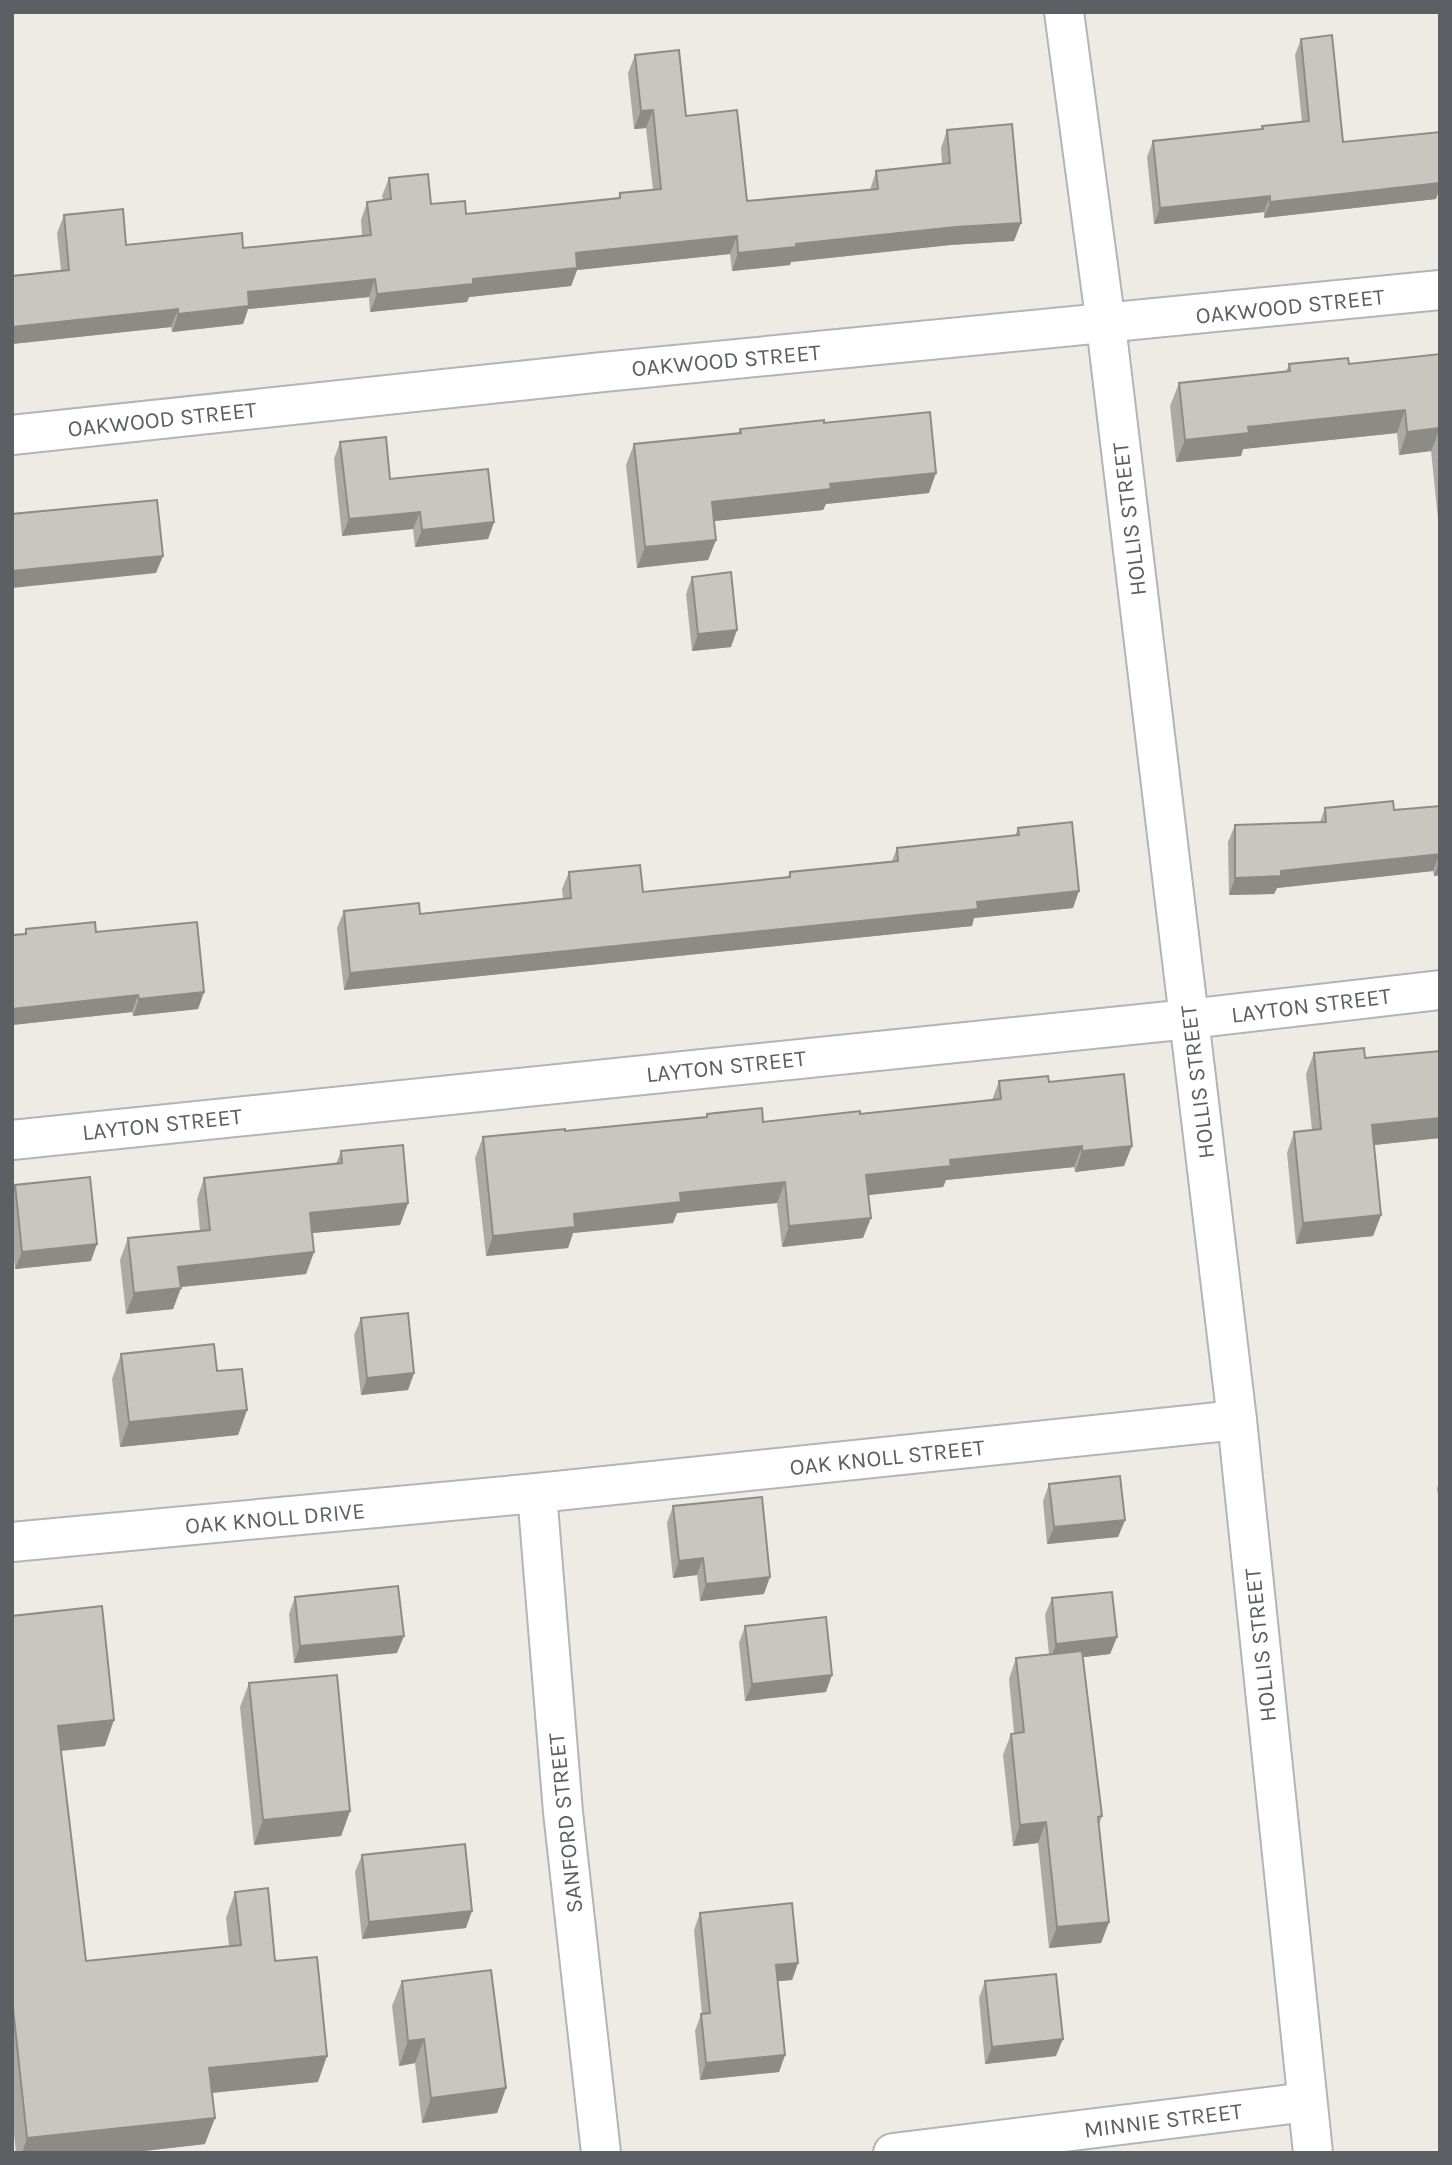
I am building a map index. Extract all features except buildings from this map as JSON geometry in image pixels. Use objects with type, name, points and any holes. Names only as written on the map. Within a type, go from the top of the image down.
[{"type":"street","name":"HOLLIS STREET","points":[[1064,12],[1105,324],[1237,1420],[1313,2153]]},
{"type":"street","name":"OAKWOOD STREET","points":[[12,435],[617,370],[1440,290]]},
{"type":"street","name":"LAYTON STREET","points":[[12,1140],[1189,1019],[1440,990]]},
{"type":"street","name":"OAK KNOLL STREET","points":[[537,1493],[1237,1420]]},
{"type":"street","name":"OAK KNOLL DRIVE","points":[[12,1542],[537,1493]]},
{"type":"street","name":"SANFORD STREET","points":[[537,1493],[562,1812],[601,2153]]},
{"type":"street","name":"MINNIE STREET","points":[[893,2153],[1307,2102]]}]
